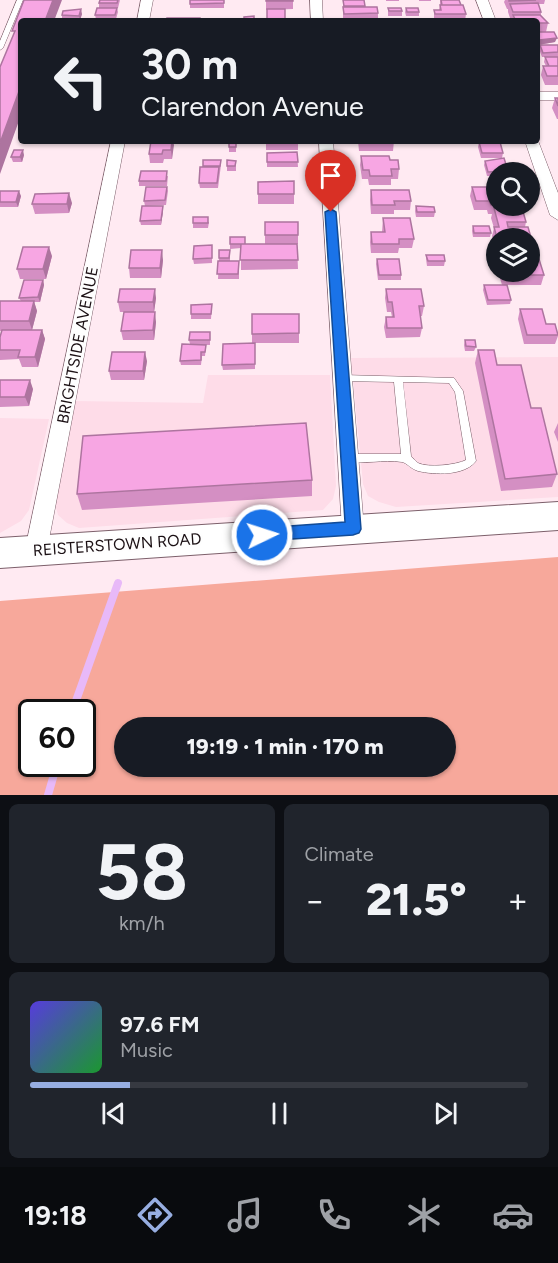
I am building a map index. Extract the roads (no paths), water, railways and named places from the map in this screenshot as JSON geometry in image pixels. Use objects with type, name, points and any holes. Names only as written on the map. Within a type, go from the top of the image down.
[{"type":"main road","name":"REISTERSTOWN ROAD","points":[[0,553],[558,516]]},
{"type":"street","points":[[144,18],[147,0]]},
{"type":"street","points":[[315,0],[317,18]]},
{"type":"street","points":[[482,0],[489,18]]},
{"type":"street","points":[[540,96],[558,96]]},
{"type":"street","name":"BRIGHTSIDE AVENUE","points":[[36,550],[117,144]]},
{"type":"street","points":[[326,144],[353,529]]},
{"type":"street","points":[[533,144],[558,215]]},
{"type":"lane","points":[[0,48],[20,0]]},
{"type":"lane","points":[[342,378],[451,381],[457,386],[471,461],[458,468],[417,467],[406,458],[348,458]]},
{"type":"lane","points":[[398,379],[406,458]]},
{"type":"waterway","points":[[77,699],[118,583]]},
{"type":"waterway","points":[[48,795],[53,777]]}]
